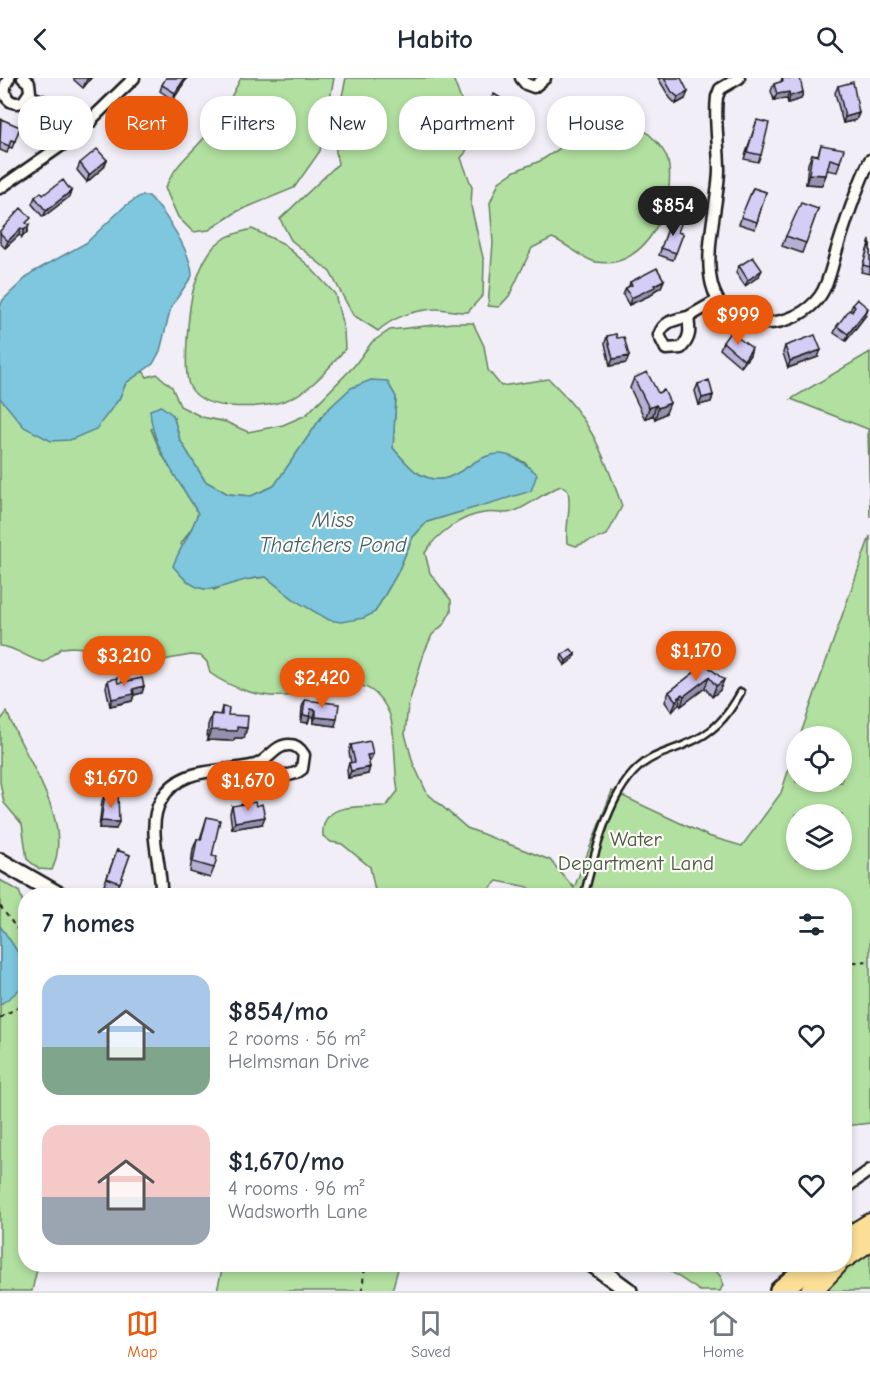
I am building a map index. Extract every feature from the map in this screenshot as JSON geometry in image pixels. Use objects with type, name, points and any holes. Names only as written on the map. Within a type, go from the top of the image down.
[{"type":"highway","points":[[852,1235],[870,1224]]},
{"type":"highway","points":[[852,1252],[870,1240]]},
{"type":"highway","points":[[780,1291],[803,1272]]},
{"type":"highway","points":[[811,1291],[829,1272]]},
{"type":"main road","points":[[0,861],[47,888]]},
{"type":"main road","points":[[603,1272],[629,1291]]},
{"type":"street","points":[[9,78],[2,88],[6,100],[18,103]]},
{"type":"street","points":[[23,78],[30,86],[29,96]]},
{"type":"street","points":[[93,120],[134,78]]},
{"type":"street","points":[[521,78],[526,84],[534,87],[545,78]]},
{"type":"street","points":[[739,78],[720,82],[717,97],[719,169],[708,254],[709,272],[718,300],[737,316],[762,323],[794,317],[813,304],[826,285],[870,160]]},
{"type":"street","points":[[0,188],[52,150]]},
{"type":"street","points":[[688,317],[718,300]]},
{"type":"street","points":[[161,888],[154,823],[161,800],[179,780],[190,774],[258,765]]},
{"type":"street","points":[[852,1183],[870,1170]]},
{"type":"lane","points":[[586,888],[598,845],[618,796],[642,764],[715,729],[725,718],[741,692]]},
{"type":"path","points":[[0,906],[18,930]]},
{"type":"path","points":[[852,962],[870,961]]},
{"type":"path","points":[[0,1018],[18,1007]]},
{"type":"path","points":[[363,1291],[365,1272]]},
{"type":"green space","points":[[241,78],[334,78],[331,96],[308,96],[308,150],[320,150],[294,188],[238,211],[209,230],[193,232],[178,217],[165,188],[178,166],[200,142],[200,150],[296,150],[296,96],[231,96]]},
{"type":"green space","points":[[346,78],[453,78],[460,96],[399,96],[399,150],[467,150],[461,158],[472,187],[471,206],[484,262],[483,295],[468,312],[439,309],[420,311],[397,318],[378,331],[353,315],[330,272],[291,240],[280,219],[338,164],[336,150],[387,150],[387,96],[342,96]]},
{"type":"green space","points":[[645,131],[661,147],[668,161],[670,177],[663,213],[644,245],[630,256],[614,262],[591,261],[552,238],[532,248],[509,296],[499,307],[488,306],[493,243],[490,203],[499,182],[515,171],[540,161],[557,150],[645,150]]},
{"type":"green space","points":[[252,229],[282,243],[308,265],[335,294],[344,330],[345,349],[320,377],[296,396],[282,402],[250,407],[218,405],[197,396],[188,380],[187,340],[193,291],[203,264],[216,245],[230,236]]},
{"type":"green space","points":[[473,323],[484,346],[488,370],[501,386],[549,379],[586,423],[602,453],[622,506],[607,535],[576,546],[567,543],[569,497],[568,491],[561,486],[512,512],[484,513],[458,522],[442,533],[425,553],[430,573],[451,600],[451,611],[444,624],[432,635],[424,653],[408,706],[405,734],[413,763],[427,793],[467,828],[550,860],[574,888],[529,888],[497,881],[490,888],[374,888],[370,867],[342,844],[331,842],[323,836],[324,825],[335,811],[354,807],[386,806],[398,791],[391,720],[380,698],[369,689],[356,685],[343,685],[284,696],[265,695],[235,687],[218,678],[210,673],[207,662],[201,656],[191,655],[146,663],[125,662],[84,648],[72,647],[62,648],[44,662],[0,646],[0,398],[119,399],[126,383],[143,371],[147,377],[157,374],[172,387],[180,406],[202,417],[226,422],[248,432],[283,425],[306,415],[354,366],[372,342],[390,330]],"holes":[[[387,381],[396,397],[393,448],[416,472],[432,479],[445,479],[493,455],[508,456],[527,464],[531,490],[427,522],[413,537],[397,574],[375,612],[296,601],[266,577],[235,581],[214,590],[181,544],[193,526],[198,513],[161,453],[151,429],[173,415],[180,440],[205,481],[228,494],[251,496],[274,486],[325,412]]]},
{"type":"green space","points":[[870,352],[870,517],[868,429],[791,399]]},
{"type":"green space","name":"Water Department Land","points":[[870,536],[870,1123],[852,1125],[852,888],[574,888],[612,791],[708,836],[742,846],[781,793],[786,778],[786,792],[852,792],[852,726],[804,726]]},
{"type":"green space","points":[[7,712],[52,811],[57,831],[57,851],[52,870],[39,869],[27,859],[22,824],[4,803],[0,782],[0,721]]},
{"type":"green space","points":[[0,880],[18,890],[18,1272],[36,1272],[32,1291],[0,1291]]},
{"type":"green space","points":[[870,1251],[870,1291],[824,1291],[842,1272],[852,1272],[852,1263]]},
{"type":"green space","points":[[221,1272],[397,1272],[392,1291],[217,1291]]},
{"type":"green space","points":[[672,1272],[717,1272],[723,1285],[720,1291],[700,1291]]},
{"type":"water","points":[[140,196],[149,196],[170,222],[188,256],[192,276],[171,307],[160,351],[153,364],[126,383],[119,399],[96,429],[70,440],[51,441],[24,427],[0,398],[0,307],[3,300],[31,273],[86,243],[125,206]]},
{"type":"water","name":"Miss Thatchers Pond","points":[[371,380],[387,381],[396,397],[393,448],[416,472],[433,479],[447,478],[485,457],[499,454],[516,459],[537,474],[531,491],[427,522],[413,537],[397,574],[375,612],[364,618],[341,622],[329,620],[296,601],[266,577],[206,589],[185,579],[173,566],[198,513],[161,451],[150,410],[161,406],[173,415],[180,440],[205,481],[228,494],[251,496],[274,486],[325,412],[351,388]]},
{"type":"water","points":[[0,926],[18,952],[18,991],[0,1005]]},
{"type":"building","points":[[166,78],[185,78],[175,93],[162,85]]},
{"type":"building","points":[[664,78],[681,78],[688,92],[678,97],[672,92]]},
{"type":"building","points":[[782,78],[800,78],[803,92],[790,96],[789,92],[777,94],[774,84],[783,81]]},
{"type":"building","points":[[853,82],[859,113],[845,117],[838,86]]},
{"type":"building","points":[[1,119],[18,126],[15,141],[11,140],[9,146],[0,142]]},
{"type":"building","points":[[757,120],[769,123],[761,155],[747,152]]},
{"type":"building","points":[[821,145],[844,149],[840,162],[830,159],[826,175],[809,174],[812,154],[818,156]]},
{"type":"building","points":[[97,149],[107,160],[89,175],[80,163]]},
{"type":"building","points":[[63,180],[71,191],[46,211],[35,197],[41,192],[43,195]]},
{"type":"building","points":[[753,188],[766,192],[757,222],[741,217]]},
{"type":"building","points":[[801,203],[818,209],[806,243],[786,236]]},
{"type":"building","points":[[21,208],[31,218],[26,223],[29,225],[24,230],[21,228],[8,241],[0,231]]},
{"type":"building","points":[[672,218],[682,221],[678,232],[683,234],[676,253],[661,248]]},
{"type":"building","points":[[870,241],[870,267],[863,265]]},
{"type":"building","points":[[753,257],[762,270],[748,280],[739,266]]},
{"type":"building","points":[[657,268],[664,280],[654,285],[655,287],[631,298],[626,288],[632,285],[630,282]]},
{"type":"building","points":[[857,299],[868,308],[848,334],[837,326],[849,310],[852,312],[855,306],[853,304]]},
{"type":"building","points":[[730,332],[752,348],[744,360],[723,342]]},
{"type":"building","points":[[616,334],[617,338],[624,337],[629,356],[613,359],[607,336]]},
{"type":"building","points":[[815,335],[821,350],[790,361],[785,346]]},
{"type":"building","points":[[647,372],[658,393],[664,390],[670,403],[658,408],[656,405],[649,408],[634,378]]},
{"type":"building","points":[[709,380],[713,395],[702,398],[698,384]]},
{"type":"building","points":[[571,649],[575,654],[566,661],[562,655]]},
{"type":"building","points":[[705,664],[724,680],[716,686],[709,677],[684,696],[682,694],[676,701],[669,692]]},
{"type":"building","points":[[117,678],[118,683],[142,678],[144,686],[133,689],[134,694],[112,699],[108,680]]},
{"type":"building","points":[[305,700],[339,704],[337,719],[316,717],[316,710],[311,709],[310,716],[303,715]]},
{"type":"building","points":[[222,707],[229,708],[228,715],[248,716],[247,728],[237,727],[237,731],[211,730],[212,714],[222,715]]},
{"type":"building","points":[[370,741],[373,754],[367,755],[370,767],[351,771],[349,763],[355,762],[351,745]]},
{"type":"building","points":[[105,794],[118,795],[119,822],[101,821]]},
{"type":"building","points":[[255,802],[256,806],[262,804],[265,817],[235,822],[232,806]]},
{"type":"building","points":[[207,817],[220,820],[212,856],[217,857],[214,868],[193,862],[197,839],[201,840]]},
{"type":"building","points":[[117,850],[130,855],[120,883],[107,878]]}]
